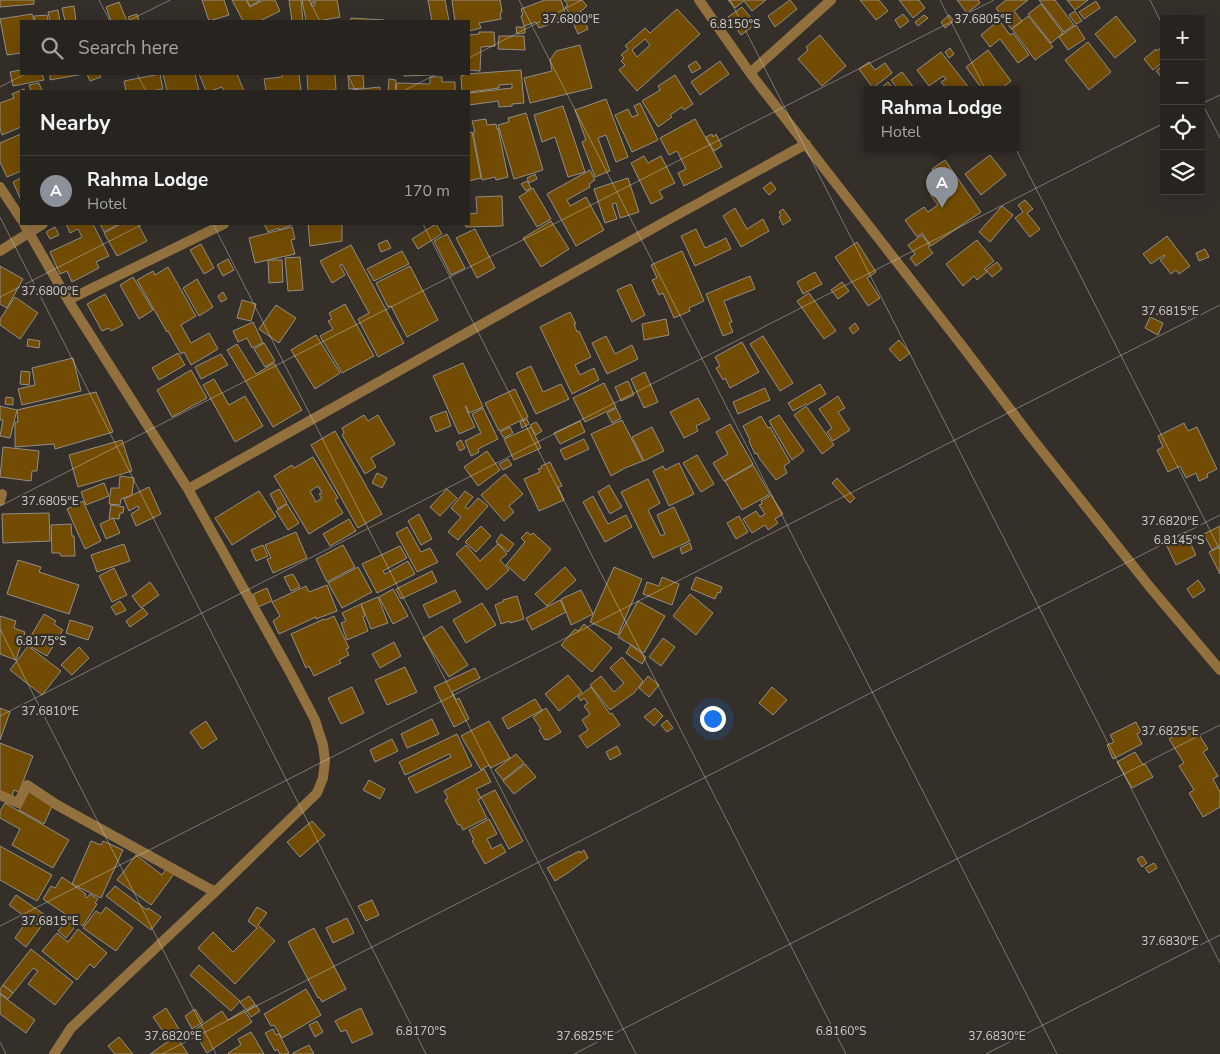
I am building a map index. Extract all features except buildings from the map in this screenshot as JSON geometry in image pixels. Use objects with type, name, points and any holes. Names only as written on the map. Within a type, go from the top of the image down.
[{"type":"street","points":[[700,0],[750,73],[1085,505],[1220,670]]},
{"type":"street","points":[[750,73],[831,0]]},
{"type":"street","points":[[188,490],[806,144]]},
{"type":"street","points":[[0,187],[20,218]]},
{"type":"street","points":[[68,300],[222,225]]},
{"type":"street","points":[[0,251],[27,228],[68,300],[188,490],[290,672],[315,720],[324,745],[323,778],[317,793],[71,1028],[54,1054]]},
{"type":"street","points":[[0,795],[18,803],[27,785],[57,805],[215,892]]},
{"type":"place","name":"Rahma Lodge","points":[[942,208]]}]
